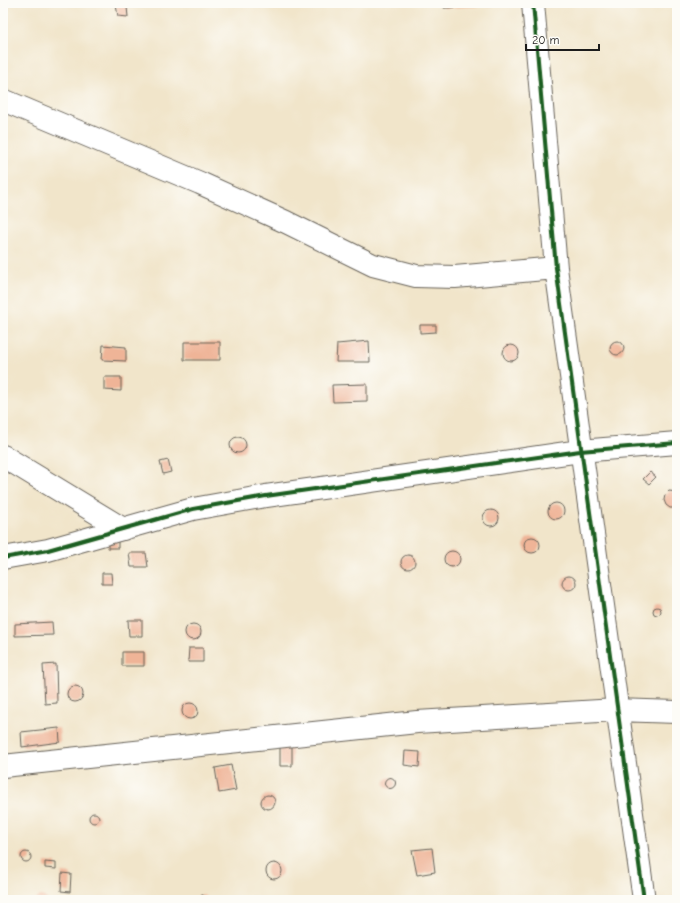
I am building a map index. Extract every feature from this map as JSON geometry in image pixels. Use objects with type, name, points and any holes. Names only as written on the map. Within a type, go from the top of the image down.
[{"type":"street","points":[[533,3],[556,268],[616,710],[644,900]]},
{"type":"street","points":[[3,100],[200,183],[286,222],[373,265],[416,276],[455,277],[556,268]]},
{"type":"street","points":[[3,558],[48,550],[193,509],[266,496],[580,451],[677,443]]},
{"type":"street","points":[[3,456],[123,529]]},
{"type":"street","points":[[3,766],[417,722],[616,710],[677,712]]},
{"type":"building","points":[[443,3],[521,3],[521,4],[444,8]]},
{"type":"building","points":[[116,5],[127,7],[128,17],[118,16]]},
{"type":"building","points":[[420,325],[436,325],[436,332],[420,333]]},
{"type":"building","points":[[369,341],[370,362],[336,362],[337,344]]},
{"type":"building","points":[[617,341],[622,343],[624,348],[622,353],[617,355],[612,353],[610,348],[612,343]]},
{"type":"building","points":[[184,342],[220,342],[220,360],[184,360]]},
{"type":"building","points":[[103,345],[126,347],[126,361],[102,360]]},
{"type":"building","points":[[508,345],[514,345],[519,350],[517,359],[514,361],[508,361],[503,356],[503,350]]},
{"type":"building","points":[[104,377],[121,377],[121,391],[104,390]]},
{"type":"building","points":[[367,384],[367,401],[333,402],[332,385]]},
{"type":"building","points":[[235,437],[241,437],[246,442],[244,451],[241,453],[235,453],[230,448],[230,442]]},
{"type":"building","points":[[168,460],[171,472],[163,474],[160,462]]},
{"type":"building","points":[[650,472],[656,477],[649,484],[643,479]]},
{"type":"building","points":[[669,491],[677,492],[676,508],[670,508],[666,505],[664,500],[665,495]]},
{"type":"building","points":[[553,503],[559,503],[564,508],[562,517],[559,519],[553,519],[548,514],[548,508]]},
{"type":"building","points":[[488,510],[494,510],[499,515],[497,524],[494,526],[488,526],[483,521],[483,515]]},
{"type":"building","points":[[529,537],[535,537],[540,542],[538,551],[535,553],[529,553],[524,548],[524,542]]},
{"type":"building","points":[[108,541],[118,541],[118,548],[108,548]]},
{"type":"building","points":[[452,551],[459,556],[460,559],[455,566],[452,567],[445,562],[444,559],[449,552]]},
{"type":"building","points":[[129,553],[146,553],[148,567],[131,567]]},
{"type":"building","points":[[405,555],[411,555],[415,559],[415,565],[411,569],[405,569],[401,565],[401,559]]},
{"type":"building","points":[[102,573],[111,573],[112,584],[102,584]]},
{"type":"building","points":[[569,576],[574,578],[576,583],[574,588],[569,590],[564,588],[562,583],[564,578]]},
{"type":"building","points":[[655,607],[659,607],[661,611],[659,615],[655,615],[653,613],[653,609]]},
{"type":"building","points":[[128,620],[142,620],[142,636],[129,636]]},
{"type":"building","points":[[52,622],[53,635],[15,636],[15,624]]},
{"type":"building","points":[[190,624],[196,624],[201,629],[199,638],[196,640],[190,640],[185,635],[185,629]]},
{"type":"building","points":[[189,648],[203,648],[203,662],[188,662]]},
{"type":"building","points":[[122,652],[144,652],[144,666],[122,666]]},
{"type":"building","points":[[56,664],[57,703],[45,704],[43,665]]},
{"type":"building","points":[[72,686],[78,686],[83,691],[81,700],[78,702],[72,702],[67,697],[67,691]]},
{"type":"building","points":[[187,703],[193,703],[198,708],[196,717],[193,719],[187,719],[182,714],[182,708]]},
{"type":"building","points":[[59,728],[60,742],[22,747],[21,732]]},
{"type":"building","points":[[280,742],[292,742],[292,766],[280,766]]},
{"type":"building","points":[[405,751],[420,752],[419,767],[404,765]]},
{"type":"building","points":[[231,765],[236,790],[219,793],[215,768]]},
{"type":"building","points":[[388,778],[392,778],[394,779],[394,787],[388,788],[385,785],[385,781]]},
{"type":"building","points":[[265,795],[271,795],[275,799],[275,805],[271,809],[265,809],[261,805],[261,799]]},
{"type":"building","points":[[92,813],[96,813],[98,814],[98,822],[92,823],[89,820],[89,816]]},
{"type":"building","points":[[432,848],[435,872],[417,875],[412,850]]},
{"type":"building","points":[[24,852],[28,852],[30,853],[30,861],[24,862],[21,859],[21,855]]},
{"type":"building","points":[[45,862],[56,863],[56,869],[45,868]]},
{"type":"building","points":[[271,863],[277,863],[282,868],[280,877],[277,879],[271,879],[266,874],[266,868]]},
{"type":"building","points":[[62,873],[71,874],[70,892],[61,891]]},
{"type":"building","points":[[203,895],[209,900],[193,900],[198,896]]},
{"type":"building","points":[[40,896],[44,897],[48,900],[36,900]]},
{"type":"cycle path","points":[[533,3],[556,268],[644,900]]},
{"type":"cycle path","points":[[3,558],[48,550],[193,509],[266,496],[580,451],[677,443]]}]
